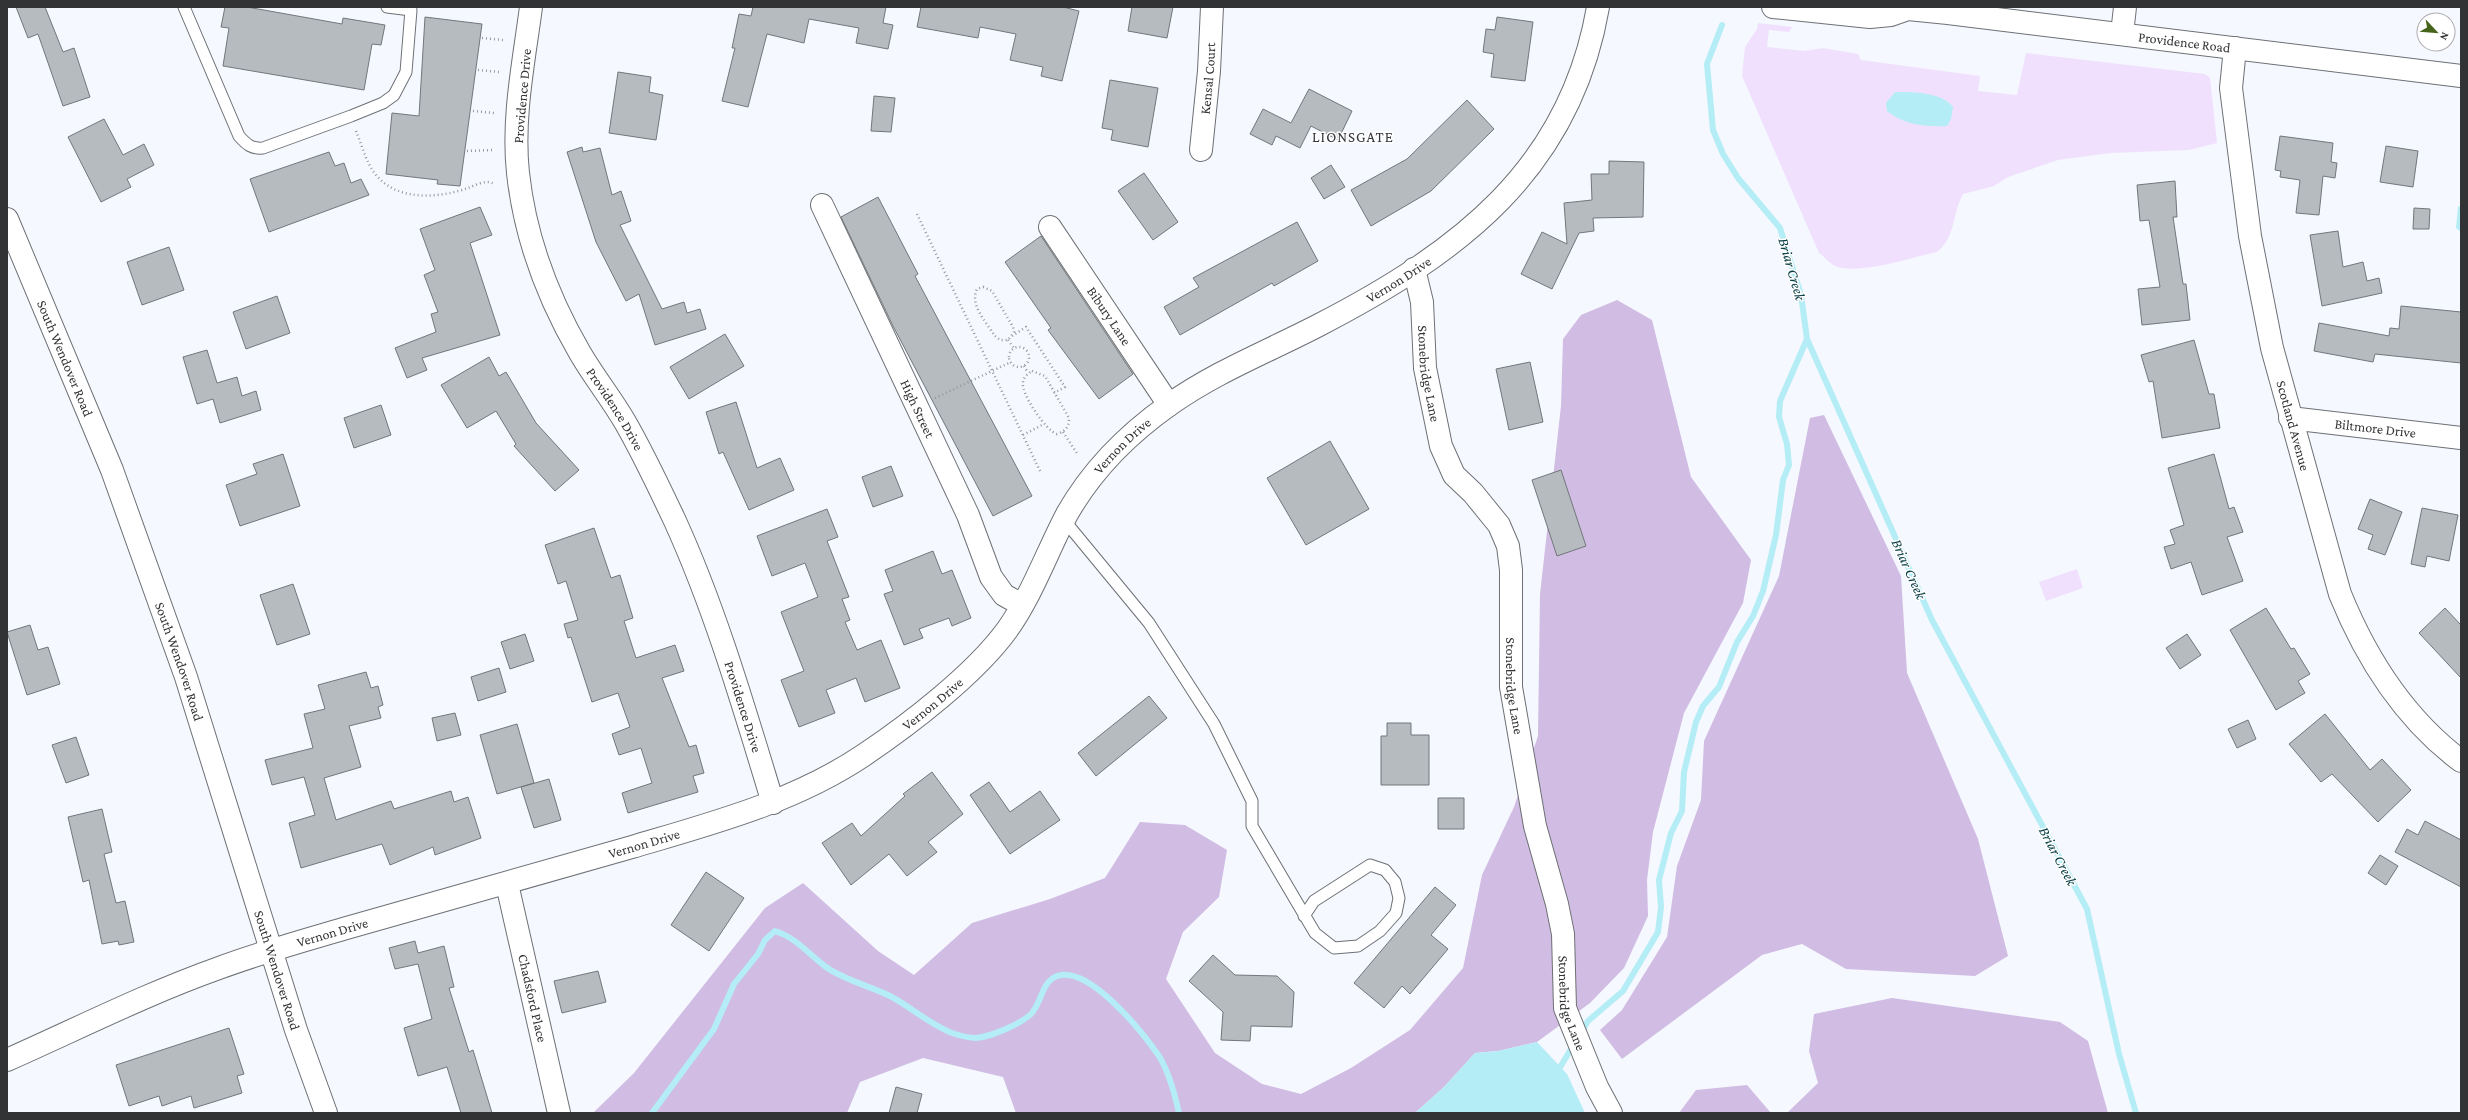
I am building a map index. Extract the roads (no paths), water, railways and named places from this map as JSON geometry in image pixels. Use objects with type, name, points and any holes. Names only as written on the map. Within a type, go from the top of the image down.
[{"type":"street","name":"Providence Drive","points":[[532,7],[521,89],[517,147],[518,172],[530,238],[561,316],[581,354],[639,447],[675,522],[704,592],[729,662],[773,803]]},
{"type":"street","name":"Kensal Court","points":[[1200,150],[1209,71],[1212,7]]},
{"type":"street","name":"Vernon Drive","points":[[7,1060],[220,968],[740,815],[773,803],[822,780],[850,764],[910,722],[991,650],[1009,628],[1064,520],[1087,484],[1105,461],[1144,424],[1169,405],[1223,372],[1320,324],[1414,269],[1484,216],[1520,180],[1539,156],[1561,118],[1580,77],[1586,60],[1598,7]]},
{"type":"street","name":"Providence Road","points":[[1773,7],[1870,17],[1891,16],[1907,8],[2461,76]]},
{"type":"street","points":[[2122,34],[2124,7]]},
{"type":"street","name":"Scotland Avenue","points":[[2234,48],[2231,88],[2250,236],[2272,348],[2290,418],[2340,594],[2354,629],[2383,678],[2423,729],[2461,761]]},
{"type":"street","name":"High Street","points":[[822,205],[977,537],[991,577],[1004,595],[1022,605]]},
{"type":"street","name":"South Wendover Road","points":[[7,219],[112,470],[186,677],[296,1030],[326,1113]]},
{"type":"street","name":"Bibury Lane","points":[[1050,227],[1169,405]]},
{"type":"street","name":"Stonebridge Lane","points":[[1414,269],[1422,302],[1425,368],[1441,446],[1454,475],[1474,493],[1499,525],[1508,546],[1511,570],[1511,687],[1535,826],[1557,904],[1563,934],[1564,991],[1569,1016],[1582,1053],[1596,1087],[1611,1113]]},
{"type":"street","name":"Biltmore Drive","points":[[2290,418],[2461,438]]},
{"type":"street","name":"Chadsford Place","points":[[507,884],[559,1113]]},
{"type":"lane","points":[[184,7],[240,136],[246,144],[254,149],[263,148],[351,116],[382,103],[394,95],[406,72],[411,10],[387,7]]},
{"type":"lane","points":[[1064,520],[1149,623],[1214,724],[1252,801],[1252,826],[1304,916],[1315,933],[1334,948],[1358,946],[1380,931],[1396,913],[1399,898],[1395,882],[1385,870],[1370,865],[1314,901],[1304,916]]},
{"type":"water","points":[[1895,92],[1927,94],[1942,98],[1953,107],[1951,119],[1947,126],[1939,126],[1915,124],[1900,119],[1887,111],[1886,103]]},
{"type":"water","points":[[2461,205],[2461,232],[2456,228],[2458,207]]},
{"type":"water","points":[[1537,1042],[1567,1074],[1585,1113],[1415,1113],[1444,1087],[1475,1053],[1498,1051]]},
{"type":"waterway","name":"Briar Creek","points":[[1722,25],[1707,64],[1713,130],[1723,154],[1738,178],[1780,228],[1801,295],[1807,339],[1932,620],[2087,909],[2119,1054],[2136,1113]]},
{"type":"waterway","points":[[1581,1033],[1588,1021],[1623,991],[1658,932],[1661,907],[1659,880],[1671,833],[1682,811],[1684,772],[1696,722],[1703,706],[1719,687],[1737,642],[1753,616],[1763,591],[1776,535],[1783,480],[1789,465],[1787,444],[1779,417],[1780,401],[1807,339]]},
{"type":"waterway","points":[[652,1113],[714,1029],[734,984],[758,954],[765,940],[775,931],[796,942],[833,972],[890,996],[928,1020],[954,1034],[970,1038],[982,1037],[997,1033],[1026,1018],[1034,1010],[1043,990],[1053,978],[1066,975],[1081,979],[1096,988],[1112,1001],[1127,1016],[1151,1045],[1159,1056],[1169,1076],[1179,1113]]},
{"type":"waterway","points":[[1556,1074],[1574,1044]]},
{"type":"district","name":"LIONSGATE","points":[[1353,137]]}]
